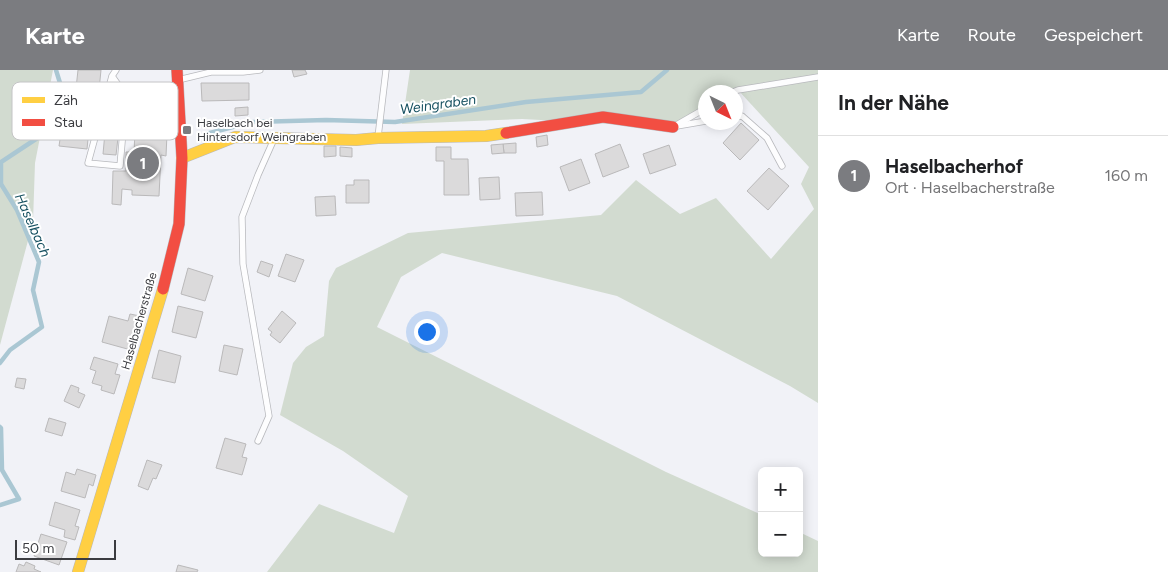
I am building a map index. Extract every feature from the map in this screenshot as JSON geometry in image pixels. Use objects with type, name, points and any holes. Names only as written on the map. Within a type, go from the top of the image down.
[{"type":"street","name":"Haselbacherstraße","points":[[78,572],[167,276],[179,224],[182,158],[178,92]]},
{"type":"street","points":[[182,158],[235,136],[356,140],[486,136],[603,117],[673,127]]},
{"type":"lane","points":[[110,82],[116,70]]},
{"type":"lane","points":[[177,75],[260,70]]},
{"type":"lane","points":[[378,138],[386,70]]},
{"type":"lane","points":[[112,76],[116,82]]},
{"type":"lane","points":[[743,89],[818,77]]},
{"type":"lane","points":[[673,127],[698,113]]},
{"type":"lane","points":[[743,117],[767,138],[782,166]]},
{"type":"lane","points":[[673,127],[698,122]]},
{"type":"lane","points":[[258,441],[270,416],[243,264],[242,217],[275,138]]},
{"type":"lane","points":[[94,140],[88,162],[120,166],[122,140]]},
{"type":"shaded area","points":[[0,70],[53,70],[51,82],[12,82],[12,140],[39,140],[35,163],[33,222],[0,345]]},
{"type":"shaded area","points":[[410,70],[818,70],[818,403],[790,386],[617,296],[442,253],[401,277],[377,327],[666,472],[758,513],[758,557],[803,557],[803,534],[818,541],[818,572],[267,572],[319,504],[394,533],[408,496],[343,451],[280,415],[293,363],[306,347],[324,336],[329,281],[336,268],[408,233],[601,215],[636,180],[680,214],[716,198],[771,259],[814,209],[801,184],[809,167],[743,95],[743,85],[698,85],[698,112],[673,127],[522,119],[402,124]]},
{"type":"building","points":[[78,70],[101,70],[100,82],[77,82]]},
{"type":"building","points":[[292,70],[305,70],[307,74],[294,77]]},
{"type":"building","points":[[201,83],[249,83],[249,100],[202,101]]},
{"type":"building","points":[[248,107],[248,115],[235,116],[235,108]]},
{"type":"building","points":[[743,125],[759,140],[740,160],[723,143],[735,130],[743,130]]},
{"type":"building","points":[[547,135],[548,145],[537,147],[536,137]]},
{"type":"building","points":[[60,140],[88,140],[87,149],[59,146]]},
{"type":"building","points":[[104,140],[118,140],[116,155],[103,154]]},
{"type":"building","points":[[135,140],[167,140],[166,156],[161,155],[159,196],[132,195],[132,190],[122,189],[121,205],[112,204],[113,171],[126,171],[126,152],[134,152]]},
{"type":"building","points":[[516,143],[516,153],[504,153],[503,144]]},
{"type":"building","points":[[503,144],[504,153],[492,154],[491,145]]},
{"type":"building","points":[[620,144],[629,167],[603,177],[595,154]]},
{"type":"building","points":[[669,145],[676,165],[650,174],[643,154]]},
{"type":"building","points":[[324,146],[336,146],[336,156],[324,157]]},
{"type":"building","points":[[340,147],[352,148],[352,157],[340,156]]},
{"type":"building","points":[[436,147],[451,147],[451,159],[468,159],[469,195],[444,195],[444,161],[436,161]]},
{"type":"building","points":[[581,159],[590,183],[569,191],[560,167]]},
{"type":"building","points":[[769,168],[789,186],[768,210],[747,191]]},
{"type":"building","points":[[499,177],[500,199],[480,200],[479,178]]},
{"type":"building","points":[[354,180],[369,180],[369,203],[346,203],[346,185],[354,185]]},
{"type":"building","points":[[542,192],[543,215],[516,216],[515,193]]},
{"type":"building","points":[[335,196],[336,215],[316,216],[315,197]]},
{"type":"building","points":[[286,254],[304,260],[295,282],[278,276]]},
{"type":"building","points":[[261,261],[273,265],[269,277],[257,272]]},
{"type":"building","points":[[188,268],[213,276],[205,301],[181,294]]},
{"type":"building","points":[[178,306],[203,312],[196,338],[172,332]]},
{"type":"building","points":[[282,311],[296,323],[280,343],[270,335],[272,332],[268,329]]},
{"type":"building","points":[[130,314],[140,316],[136,332],[139,333],[136,345],[133,345],[131,350],[102,342],[109,316],[128,321]]},
{"type":"building","points":[[224,345],[243,349],[237,375],[219,371]]},
{"type":"building","points":[[159,350],[181,356],[175,383],[152,378]]},
{"type":"building","points":[[94,357],[118,364],[115,374],[120,375],[114,394],[101,390],[102,386],[92,383],[96,371],[90,369]]},
{"type":"building","points":[[17,378],[26,379],[24,389],[15,387]]},
{"type":"building","points":[[71,385],[79,388],[78,392],[85,395],[79,408],[64,401]]},
{"type":"building","points":[[49,418],[66,423],[62,436],[45,431]]},
{"type":"building","points":[[225,438],[246,444],[242,457],[247,458],[242,475],[216,468]]},
{"type":"building","points":[[147,460],[162,465],[156,479],[153,478],[148,490],[138,486]]},
{"type":"building","points":[[77,469],[96,475],[93,486],[89,484],[85,498],[61,491],[66,472],[75,475]]},
{"type":"building","points":[[55,502],[80,510],[75,526],[79,527],[75,540],[64,537],[65,530],[49,525]]},
{"type":"building","points":[[41,534],[67,542],[59,565],[34,556]]},
{"type":"building","points":[[26,562],[35,566],[34,569],[41,572],[16,572],[19,564],[24,566]]},
{"type":"building","points":[[178,565],[198,570],[197,572],[176,572]]},
{"type":"waterway","name":"Haselbach","points":[[56,70],[60,82]]},
{"type":"waterway","name":"Weingraben","points":[[206,134],[252,122],[326,120],[395,122],[526,102],[641,92],[667,70]]},
{"type":"waterway","name":"Haselbach","points":[[0,363],[10,350],[42,327],[33,290],[39,262],[17,210],[1,184],[1,162],[34,140]]},
{"type":"waterway","name":"Haselbach","points":[[0,427],[2,470],[19,499],[0,505]]},
{"type":"traffic: slow","points":[[182,158],[235,137],[356,140],[486,136],[506,133]]},
{"type":"traffic: slow","points":[[78,572],[163,289]]},
{"type":"traffic: jam","points":[[177,70],[178,82]]},
{"type":"traffic: jam","points":[[163,289],[179,224],[182,158],[178,88]]},
{"type":"traffic: jam","points":[[506,133],[603,117],[673,127]]},
{"type":"place","name":"Haselbach bei Hintersdorf Weingraben","points":[[187,130]]},
{"type":"place","name":"Haselbacherhof","points":[[143,163]]}]
